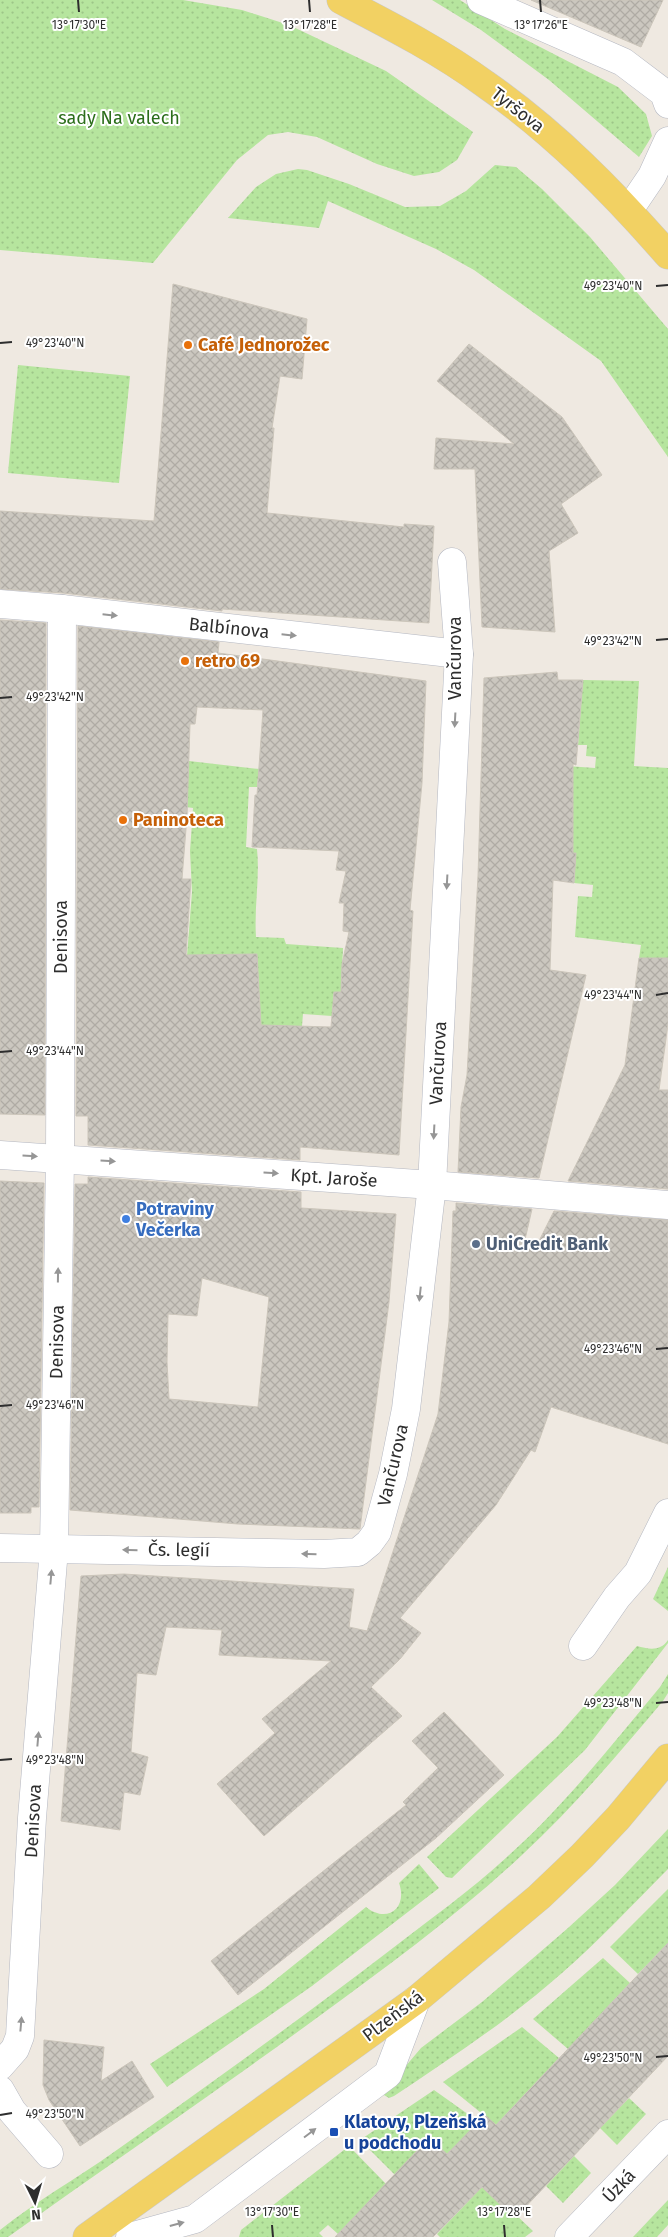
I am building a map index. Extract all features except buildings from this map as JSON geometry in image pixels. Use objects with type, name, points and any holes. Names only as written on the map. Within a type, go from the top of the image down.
[{"type":"main road","name":"Tyršova","points":[[341,0],[417,40],[485,83],[554,138],[629,210],[668,255]]},
{"type":"main road","name":"Plzeňská","points":[[87,2237],[416,2000],[539,1897],[582,1856],[618,1818],[668,1758]]},
{"type":"street","points":[[481,0],[623,62],[664,92],[668,104]]},
{"type":"street","points":[[629,210],[652,176],[668,141]]},
{"type":"street","name":"Vančurova","points":[[358,1552],[369,1543],[377,1532],[406,1409],[432,1185],[458,654],[452,562]]},
{"type":"street","name":"Balbínova","points":[[0,604],[62,609],[458,654]]},
{"type":"street","name":"Denisova","points":[[0,2066],[15,2049],[20,2036],[25,1974],[32,1818],[54,1549],[60,1158],[62,609]]},
{"type":"street","name":"Kpt. Jaroše","points":[[0,1155],[432,1185],[668,1206]]},
{"type":"street","points":[[583,1646],[617,1598],[638,1573],[668,1513]]},
{"type":"street","name":"Čs. legií","points":[[0,1548],[324,1554],[358,1552]]},
{"type":"street","points":[[130,2237],[195,2219],[388,2074],[416,2000]]},
{"type":"street","points":[[0,2090],[12,2111],[49,2154]]},
{"type":"street","name":"Úzká","points":[[569,2237],[668,2134]]},
{"type":"green space","name":"sady Na valech","points":[[0,0],[183,0],[242,10],[289,25],[386,71],[473,132],[457,160],[439,172],[414,176],[377,164],[317,137],[288,132],[268,135],[237,160],[153,263],[0,250]]},
{"type":"green space","points":[[432,0],[460,0],[505,29],[618,87],[646,114],[652,136],[639,157],[549,80],[481,30]]},
{"type":"green space","points":[[495,165],[516,167],[542,189],[590,237],[668,329],[668,457],[601,361],[474,270],[436,249],[328,201],[319,228],[228,218],[256,187],[276,174],[298,169],[307,170],[349,184],[405,207],[440,206],[466,191]]},
{"type":"green space","points":[[18,365],[130,376],[119,483],[8,473]]},
{"type":"green space","points":[[583,680],[639,681],[634,766],[668,768],[668,959],[639,958],[641,945],[575,937],[578,896],[592,897],[593,885],[574,883],[576,853],[572,853],[567,766],[595,768],[596,757],[586,756],[587,745],[578,745]]},
{"type":"green space","points":[[189,761],[259,769],[257,787],[249,787],[246,847],[257,849],[256,937],[284,938],[286,944],[343,948],[341,992],[334,992],[332,1016],[303,1014],[302,1026],[261,1026],[257,954],[229,955],[185,981],[192,892],[190,851],[193,808],[159,803]]},
{"type":"green space","points":[[668,1567],[668,1611],[653,1599]]},
{"type":"green space","points":[[668,1640],[668,1643],[585,1750],[452,1878],[446,1877],[427,1857],[557,1737],[637,1646],[650,1649],[658,1648]]},
{"type":"green space","points":[[668,1674],[668,1693],[663,1701],[578,1799],[498,1877],[397,1959],[241,2073],[8,2237],[0,2237],[0,2230],[14,2219],[114,2152],[253,2053],[479,1882],[528,1837],[568,1796],[660,1687]]},
{"type":"green space","points":[[668,1829],[668,1869],[590,1948],[542,1990],[480,2038],[394,2096],[389,2098],[384,2095],[380,2089],[399,2074],[421,2048],[482,2002],[568,1928],[615,1885]]},
{"type":"green space","points":[[419,1864],[439,1888],[312,1986],[167,2087],[150,2064],[264,1989],[366,1907],[381,1914],[394,1911],[401,1900],[399,1883]]},
{"type":"green space","points":[[668,1889],[668,1943],[638,1974],[610,1947]]},
{"type":"green space","points":[[603,1958],[630,1983],[568,2049],[533,2019]]},
{"type":"green space","points":[[522,2027],[559,2058],[496,2125],[443,2082]]},
{"type":"green space","points":[[434,2090],[479,2122],[458,2165],[429,2138],[395,2175],[360,2140]]},
{"type":"green space","points":[[629,2098],[646,2114],[617,2145],[600,2128]]},
{"type":"green space","points":[[349,2146],[386,2184],[338,2234],[328,2225],[319,2233],[323,2237],[239,2237],[241,2230]]},
{"type":"green space","points":[[574,2156],[591,2173],[563,2203],[546,2186]]},
{"type":"green space","points":[[482,2187],[512,2215],[514,2213],[533,2231],[525,2237],[440,2237],[437,2234]]},
{"type":"green space","points":[[668,2200],[668,2225],[657,2237],[633,2237]]},
{"type":"place","name":"Café Jednorožec","points":[[188,345]]},
{"type":"place","name":"retro 69","points":[[185,661]]},
{"type":"place","name":"Paninoteca","points":[[123,820]]},
{"type":"place","name":"Potraviny Večerka","points":[[126,1219]]},
{"type":"place","name":"UniCredit Bank","points":[[476,1244]]},
{"type":"place","name":"Klatovy, Plzeňská u podchodu","points":[[334,2132]]}]
